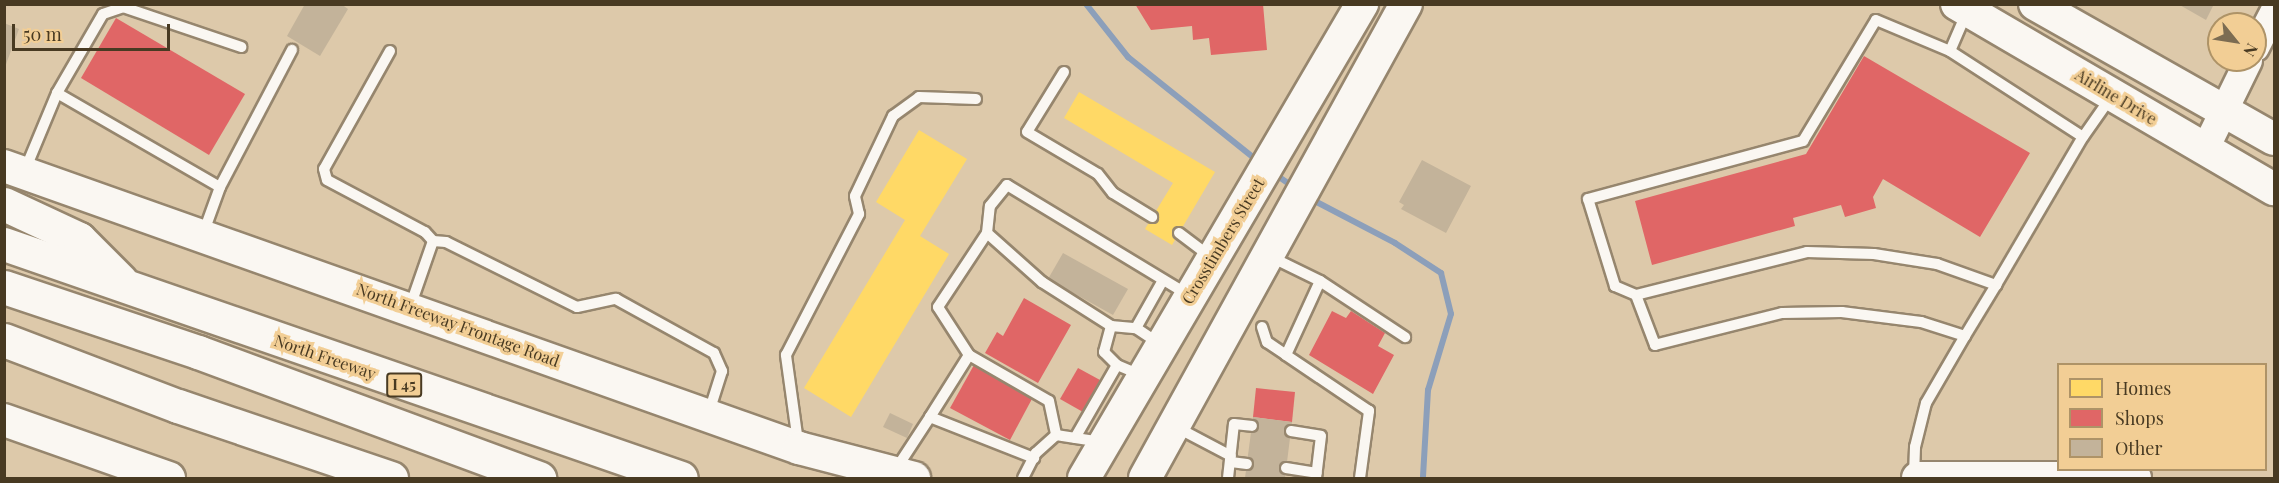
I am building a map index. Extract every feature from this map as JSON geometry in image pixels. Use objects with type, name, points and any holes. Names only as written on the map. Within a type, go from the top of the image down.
[{"type":"highway","points":[[4,204],[79,239],[128,288]]},
{"type":"highway","name":"North Freeway","points":[[4,244],[681,478]]},
{"type":"highway","points":[[4,272],[127,315],[198,352]]},
{"type":"highway","points":[[4,287],[198,352],[539,478]]},
{"type":"highway","points":[[4,340],[178,406],[391,478]]},
{"type":"main road","name":"Crosstimbers Street","points":[[1084,478],[1090,441],[1149,336],[1190,296],[1362,4]]},
{"type":"main road","points":[[1145,478],[1276,244],[1406,4]]},
{"type":"main road","points":[[2036,4],[2274,139]]},
{"type":"main road","name":"Airline Drive","points":[[1962,8],[2274,189]]},
{"type":"main road","points":[[1342,39],[1377,58]]},
{"type":"main road","name":"North Freeway Frontage Road","points":[[14,169],[410,307],[799,448],[904,476]]},
{"type":"main road","points":[[1213,258],[1252,284]]},
{"type":"main road","points":[[5,424],[123,467],[170,478]]},
{"type":"main road","points":[[1916,478],[2135,478]]},
{"type":"street","points":[[2267,24],[2274,10]]},
{"type":"street","points":[[2204,150],[2242,72]]},
{"type":"lane","points":[[14,169],[103,14],[123,7],[240,47]]},
{"type":"lane","points":[[1950,51],[1962,8]]},
{"type":"lane","points":[[1996,285],[1937,264],[1874,254],[1807,252],[1636,295],[1615,286],[1588,199],[1803,141],[1876,20],[1950,51],[2083,137]]},
{"type":"lane","points":[[203,235],[220,188],[292,50]]},
{"type":"lane","points":[[390,51],[324,174],[327,180],[425,232],[433,241],[446,242],[577,307],[616,299],[714,353],[721,365],[708,415]]},
{"type":"lane","points":[[1064,72],[1027,132],[1098,174],[1113,193],[1152,217]]},
{"type":"lane","points":[[57,93],[220,188]]},
{"type":"lane","points":[[1916,478],[1915,447],[1926,403],[2083,137],[2112,95]]},
{"type":"lane","points":[[799,448],[786,356],[859,214],[855,196],[893,116],[919,98],[976,99]]},
{"type":"lane","points":[[1056,435],[1049,401],[969,355],[938,307],[987,232],[990,206],[1007,185],[1190,296]]},
{"type":"lane","points":[[987,232],[1042,282],[1111,326],[1149,336],[1163,280]]},
{"type":"lane","points":[[1179,233],[1213,258]]},
{"type":"lane","points":[[410,307],[433,241]]},
{"type":"lane","points":[[1276,244],[1320,281],[1406,337]]},
{"type":"lane","points":[[1286,355],[1320,281]]},
{"type":"lane","points":[[1636,295],[1654,345],[1782,313],[1842,312],[1921,322],[1965,336]]},
{"type":"lane","points":[[1111,326],[1104,352],[1130,371]]},
{"type":"lane","points":[[1262,327],[1267,342],[1369,411],[1360,478]]},
{"type":"lane","points":[[904,476],[930,417],[969,355]]},
{"type":"lane","points":[[930,417],[1034,458]]},
{"type":"lane","points":[[1228,478],[1234,424],[1252,426]]},
{"type":"lane","points":[[1175,426],[1231,459],[1247,464]]},
{"type":"lane","points":[[1286,468],[1317,476],[1321,436],[1291,430]]},
{"type":"lane","points":[[1056,435],[1090,441]]},
{"type":"lane","points":[[1023,478],[1034,458],[1056,435]]},
{"type":"building: Homes","points":[[1079,92],[1215,172],[1172,245],[1145,229],[1173,183],[1064,118]]},
{"type":"building: Homes","points":[[919,130],[967,159],[920,236],[949,254],[851,417],[804,388],[905,220],[876,202]]},
{"type":"building: Shops","points":[[1135,4],[1263,4],[1267,50],[1211,55],[1209,38],[1193,40],[1192,26],[1151,30]]},
{"type":"building: Shops","points":[[116,18],[245,94],[209,155],[81,78]]},
{"type":"building: Shops","points":[[1864,56],[2030,153],[1980,237],[1883,179],[1873,197],[1876,208],[1845,217],[1841,205],[1793,218],[1795,226],[1652,265],[1635,201],[1806,154]]},
{"type":"building: Shops","points":[[1024,298],[1071,325],[1038,383],[985,353],[997,332],[1003,336]]},
{"type":"building: Shops","points":[[1332,311],[1346,318],[1351,311],[1385,333],[1378,346],[1394,355],[1373,394],[1309,355]]},
{"type":"building: Shops","points":[[974,365],[1033,397],[1010,440],[950,408]]},
{"type":"building: Shops","points":[[1078,368],[1100,380],[1083,412],[1060,399]]},
{"type":"building: Shops","points":[[1256,388],[1295,392],[1292,422],[1253,417]]},
{"type":"building: Other","points":[[305,4],[341,4],[348,9],[320,56],[287,36]]},
{"type":"building: Other","points":[[2178,4],[2214,4],[2210,12],[2207,12],[2206,20]]},
{"type":"building: Other","points":[[4,23],[19,29],[5,67],[4,67]]},
{"type":"building: Other","points":[[1422,160],[1471,186],[1446,233],[1401,209],[1404,205],[1399,202]]},
{"type":"building: Other","points":[[1063,253],[1128,289],[1113,315],[1048,279]]},
{"type":"building: Other","points":[[890,413],[913,424],[907,438],[883,427]]},
{"type":"building: Other","points":[[1253,417],[1292,422],[1285,478],[1245,478]]},
{"type":"waterway","points":[[1086,4],[1128,57],[1259,162]]},
{"type":"waterway","points":[[1272,172],[1296,189]]},
{"type":"waterway","points":[[1309,198],[1395,243],[1441,273],[1451,314],[1428,390],[1423,478]]}]
